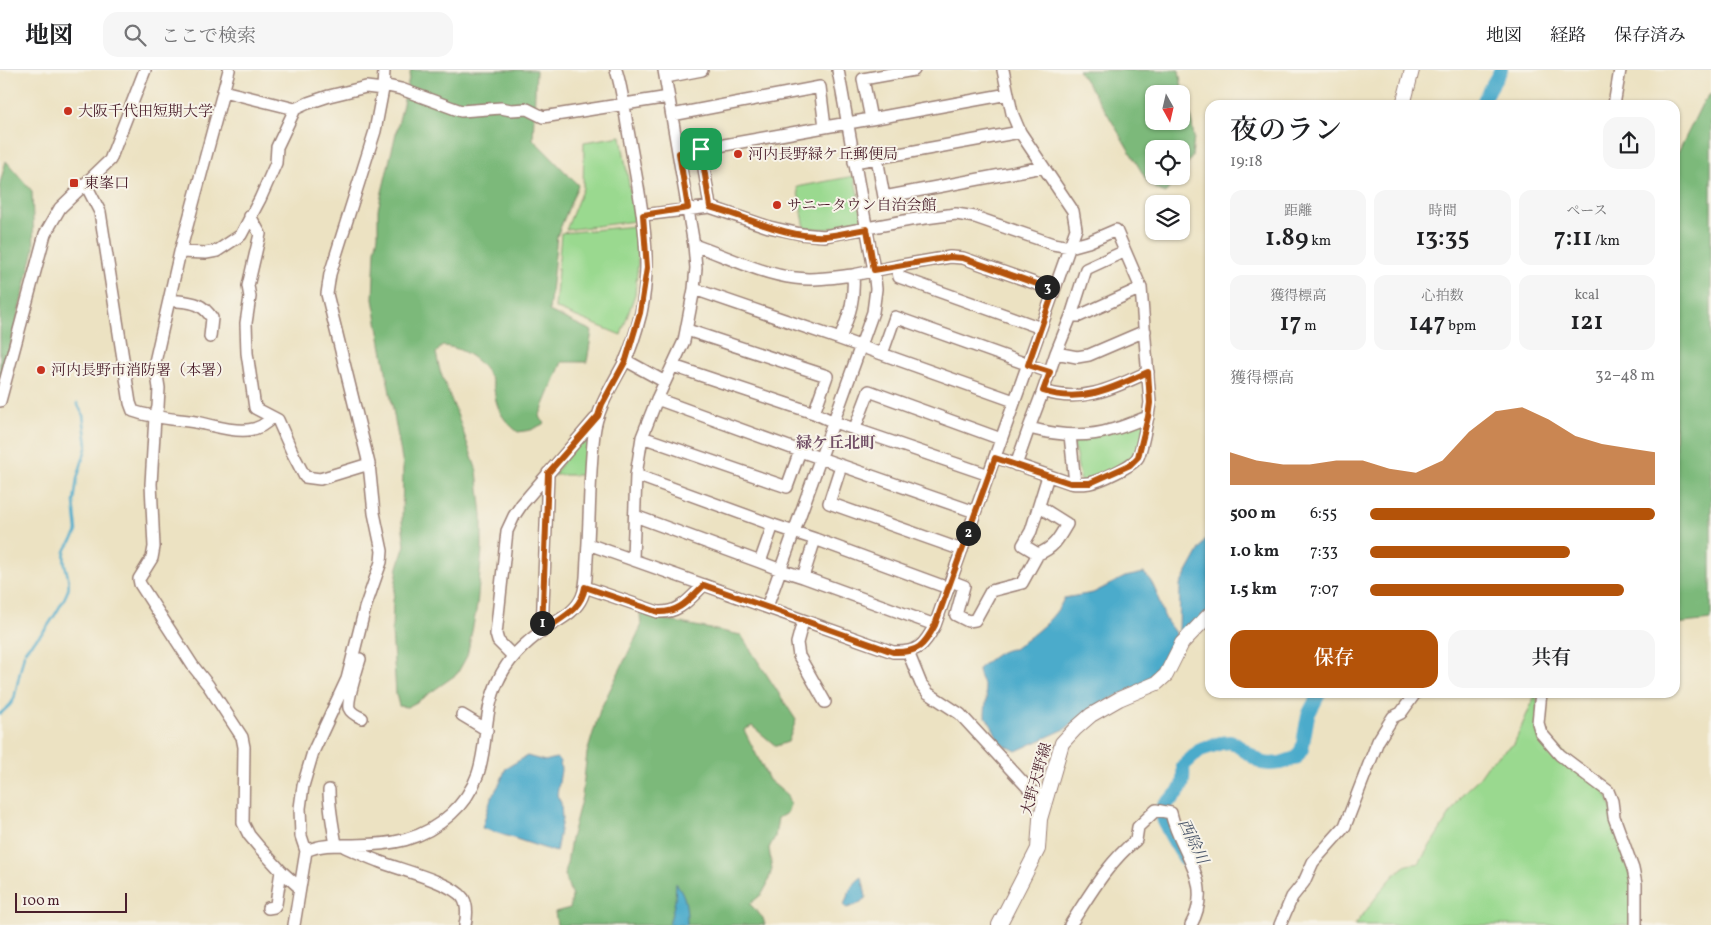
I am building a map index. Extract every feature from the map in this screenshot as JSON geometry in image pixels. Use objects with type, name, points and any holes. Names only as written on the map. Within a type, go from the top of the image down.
[{"type":"main road","points":[[1404,100],[1412,70]]},
{"type":"main road","name":"大野天野線","points":[[999,925],[1036,856],[1040,819],[1062,743],[1074,728],[1091,715],[1119,699],[1157,683],[1166,675],[1182,643],[1205,619]]},
{"type":"street","points":[[0,400],[45,234],[60,208],[110,160],[145,70]]},
{"type":"street","points":[[228,70],[180,252],[155,362],[159,388],[158,407],[155,417],[151,484],[154,548],[152,558],[139,578],[140,584],[242,738],[244,747],[243,823],[249,835],[281,871],[300,888]]},
{"type":"street","points":[[294,925],[306,851],[301,836],[300,808],[303,786],[313,752],[347,679],[368,601],[381,562],[382,551],[374,514],[369,464],[327,294],[330,274],[375,131],[384,70]]},
{"type":"street","points":[[306,851],[322,845],[378,845],[398,842],[425,833],[452,814],[463,801],[478,776],[484,753],[492,694],[499,678],[513,656],[542,632],[573,611],[581,599],[585,587],[594,431],[602,404],[626,360],[640,313],[647,268],[643,215],[616,70]]},
{"type":"street","points":[[633,558],[636,475],[642,437],[684,341],[696,268],[694,245],[665,73],[702,70]]},
{"type":"street","points":[[767,607],[874,312],[876,289],[874,270],[838,70]]},
{"type":"street","points":[[871,118],[863,79],[914,70]]},
{"type":"street","points":[[588,544],[633,558],[893,652],[908,652],[926,643],[935,625],[950,584],[1076,229],[1073,210],[1020,132],[1012,113],[1003,70]]},
{"type":"street","points":[[1615,100],[1619,74]]},
{"type":"street","points":[[223,91],[295,109],[329,96],[366,87],[383,87],[401,89],[461,111],[502,108],[511,110],[527,109],[543,117],[669,97]]},
{"type":"street","points":[[672,115],[820,87],[825,127]]},
{"type":"street","points":[[679,153],[1008,94]]},
{"type":"street","points":[[180,252],[206,254],[217,251],[241,235],[276,163],[277,147],[295,109]]},
{"type":"street","points":[[854,162],[1020,132]]},
{"type":"street","points":[[701,149],[710,207]]},
{"type":"street","points":[[878,158],[884,197],[1043,167]]},
{"type":"street","points":[[86,185],[100,212],[130,403],[133,411],[155,417],[198,423],[223,430],[257,428],[266,425],[272,417]]},
{"type":"street","points":[[643,215],[688,208],[710,207],[769,227],[801,234],[824,236],[910,220],[956,214],[975,217],[1044,241],[1070,247],[1088,242],[1116,230],[1141,288],[1150,403],[1138,457],[1130,465],[1090,483],[1075,483],[1048,476],[995,458]]},
{"type":"street","points":[[250,216],[260,234],[248,286],[250,297],[246,323],[246,353],[254,408],[278,420],[305,477],[320,479],[369,464]]},
{"type":"street","points":[[694,245],[771,273],[795,278],[821,279],[950,257],[963,258],[1054,290]]},
{"type":"street","points":[[1016,465],[1086,270],[1125,251]]},
{"type":"street","points":[[897,266],[899,276],[1041,328]]},
{"type":"street","points":[[840,339],[851,310],[854,293],[853,275]]},
{"type":"street","points":[[1071,316],[1079,316],[1141,288]]},
{"type":"street","points":[[694,289],[1014,401]]},
{"type":"street","points":[[170,300],[199,304],[205,308],[212,318],[210,337]]},
{"type":"street","points":[[882,354],[895,317],[1050,372]]},
{"type":"street","points":[[686,330],[827,376],[814,413]]},
{"type":"street","points":[[1056,353],[1076,357],[1089,355],[1145,331]]},
{"type":"street","points":[[626,360],[665,382]]},
{"type":"street","points":[[673,366],[814,413],[834,422],[989,475]]},
{"type":"street","points":[[1043,391],[1064,395],[1084,395],[1105,391],[1148,372]]},
{"type":"street","points":[[855,428],[869,391],[1001,439]]},
{"type":"street","points":[[657,399],[841,466],[975,512]]},
{"type":"street","points":[[513,656],[498,641],[496,627],[507,531],[522,504],[598,416]]},
{"type":"street","points":[[1029,428],[1070,435],[1092,434],[1110,431],[1148,417]]},
{"type":"street","points":[[1070,435],[1075,483]]},
{"type":"street","points":[[642,437],[787,487],[800,451]]},
{"type":"street","points":[[841,466],[829,503],[962,550]]},
{"type":"street","points":[[542,632],[548,473]]},
{"type":"street","points":[[636,475],[773,525],[950,584],[964,586],[956,615],[968,621],[975,620],[991,592],[1022,583],[1038,554],[1047,551],[1057,542],[1067,524],[1040,508]]},
{"type":"street","points":[[1038,554],[1023,546],[1040,508],[1048,476]]},
{"type":"street","points":[[635,516],[935,625]]},
{"type":"street","points":[[760,562],[773,525]]},
{"type":"street","points":[[803,576],[815,539]]},
{"type":"street","points":[[585,587],[658,612],[666,612],[682,606],[704,585]]},
{"type":"street","points":[[362,718],[352,713],[349,708],[349,698],[361,655],[360,650],[368,612],[368,601]]},
{"type":"street","points":[[803,621],[796,643],[799,656],[825,702]]},
{"type":"street","points":[[908,652],[921,684],[928,692],[960,714],[1031,791],[1047,797]]},
{"type":"street","points":[[1280,925],[1292,897],[1304,882],[1313,862],[1345,826],[1378,741],[1393,717],[1401,713],[1412,698]]},
{"type":"street","points":[[1540,698],[1538,723],[1541,733],[1560,754],[1608,792],[1612,801],[1614,817],[1634,869],[1636,925]]},
{"type":"street","points":[[462,715],[487,730]]},
{"type":"street","points":[[328,790],[329,807],[337,845]]},
{"type":"street","points":[[1070,925],[1096,885],[1136,840],[1138,827],[1161,811],[1171,813],[1197,878],[1198,907],[1191,925]]},
{"type":"street","points":[[337,845],[442,884],[457,892],[466,905],[465,925]]},
{"type":"street","points":[[268,908],[274,907],[276,904],[281,871]]},
{"type":"green space","points":[[411,70],[536,70],[533,139],[578,185],[557,236],[549,311],[592,331],[587,362],[562,362],[539,417],[545,423],[531,430],[518,432],[500,412],[492,381],[478,361],[465,352],[450,347],[442,346],[436,353],[440,371],[477,471],[482,515],[482,550],[477,606],[467,656],[457,674],[407,707],[399,706],[396,694],[392,631],[393,601],[398,567],[405,545],[402,522],[403,465],[373,299],[378,209]]},
{"type":"green space","points":[[1078,70],[1179,70],[1182,85],[1145,85],[1145,130],[1190,130],[1190,114],[1194,137],[1192,157],[1190,160],[1190,140],[1145,140],[1145,178],[1107,113]]},
{"type":"green space","points":[[1711,93],[1711,620],[1680,623],[1680,149],[1702,104]]},
{"type":"green space","points":[[621,136],[635,221],[566,230],[583,188],[584,142]]},
{"type":"green space","points":[[6,161],[32,191],[34,249],[0,388],[0,183]]},
{"type":"green space","points":[[854,176],[864,222],[827,229],[805,228],[797,187]]},
{"type":"green space","points":[[1152,185],[1172,185],[1165,193]]},
{"type":"green space","points":[[635,226],[638,262],[635,294],[621,335],[555,308],[561,233]]},
{"type":"green space","points":[[1146,419],[1137,456],[1129,464],[1081,483],[1072,435]]},
{"type":"green space","points":[[591,433],[589,475],[554,475],[568,455]]},
{"type":"green space","points":[[640,613],[741,635],[796,720],[788,742],[776,746],[752,726],[744,730],[769,780],[787,795],[790,805],[787,813],[778,818],[775,837],[769,848],[772,869],[767,885],[762,894],[750,904],[763,918],[765,925],[557,925],[555,912],[570,908],[572,897],[565,875],[571,839],[582,796],[587,753],[600,710],[641,627]]},
{"type":"green space","points":[[1534,698],[1537,698],[1541,733],[1604,788],[1630,860],[1634,925],[1355,925],[1394,875],[1407,865],[1419,863],[1464,792],[1478,779],[1490,762],[1514,744]]},
{"type":"water","points":[[1205,540],[1205,613],[1184,636],[1179,631],[1180,585]]},
{"type":"water","points":[[1144,573],[1155,589],[1166,620],[1180,640],[1162,674],[1092,708],[1065,729],[1016,751],[999,742],[985,715],[986,692],[978,669],[1000,653],[1014,649],[1035,633],[1055,613],[1064,598],[1093,593],[1125,577]]},
{"type":"water","points":[[527,756],[545,761],[556,758],[560,761],[561,770],[557,795],[561,803],[562,819],[556,852],[482,828],[491,798],[506,768]]},
{"type":"water","points":[[862,877],[866,897],[861,903],[847,908],[844,906],[848,894],[855,883]]},
{"type":"water","points":[[676,883],[684,898],[687,925],[669,925],[675,901]]},
{"type":"waterway","name":"西除川","points":[[1484,100],[1501,70]]},
{"type":"waterway","points":[[25,651],[47,627],[68,590],[69,580],[64,557],[66,549],[77,531],[74,502],[77,479],[87,445],[83,415],[77,403]]},
{"type":"waterway","points":[[0,714],[14,699],[24,654]]},
{"type":"waterway","name":"西除川","points":[[1186,861],[1175,843],[1162,814],[1164,806],[1181,789],[1183,766],[1200,750],[1230,742],[1262,763],[1281,763],[1296,758],[1302,749],[1308,715],[1317,698]]},
{"type":"place","name":"大阪千代田短期大学","points":[[68,111]]},
{"type":"place","name":"河内長野緑ケ丘郵便局","points":[[738,154]]},
{"type":"place","name":"東峯口","points":[[74,183]]},
{"type":"place","name":"サニータウン自治会館","points":[[777,205]]},
{"type":"place","name":"河内長野市消防署（本署）","points":[[41,370]]},
{"type":"district","name":"緑ケ丘北町","points":[[836,442]]},
{"type":"route","points":[[701,149],[710,207],[769,227],[801,234],[824,236],[867,229],[874,270],[950,257],[963,258],[1054,290],[1028,365],[1050,372],[1043,391],[1064,395],[1084,395],[1105,391],[1148,372],[1150,403],[1148,417],[1138,457],[1130,465],[1090,483],[1080,484],[1070,483],[995,458],[935,625],[926,643],[918,648],[908,652],[893,652],[704,585],[682,606],[674,611],[666,612],[658,612],[585,587],[581,599],[573,611],[542,632],[548,473],[598,416],[602,404],[626,360],[640,313],[647,268],[643,215],[688,208],[679,153],[701,149]]}]
